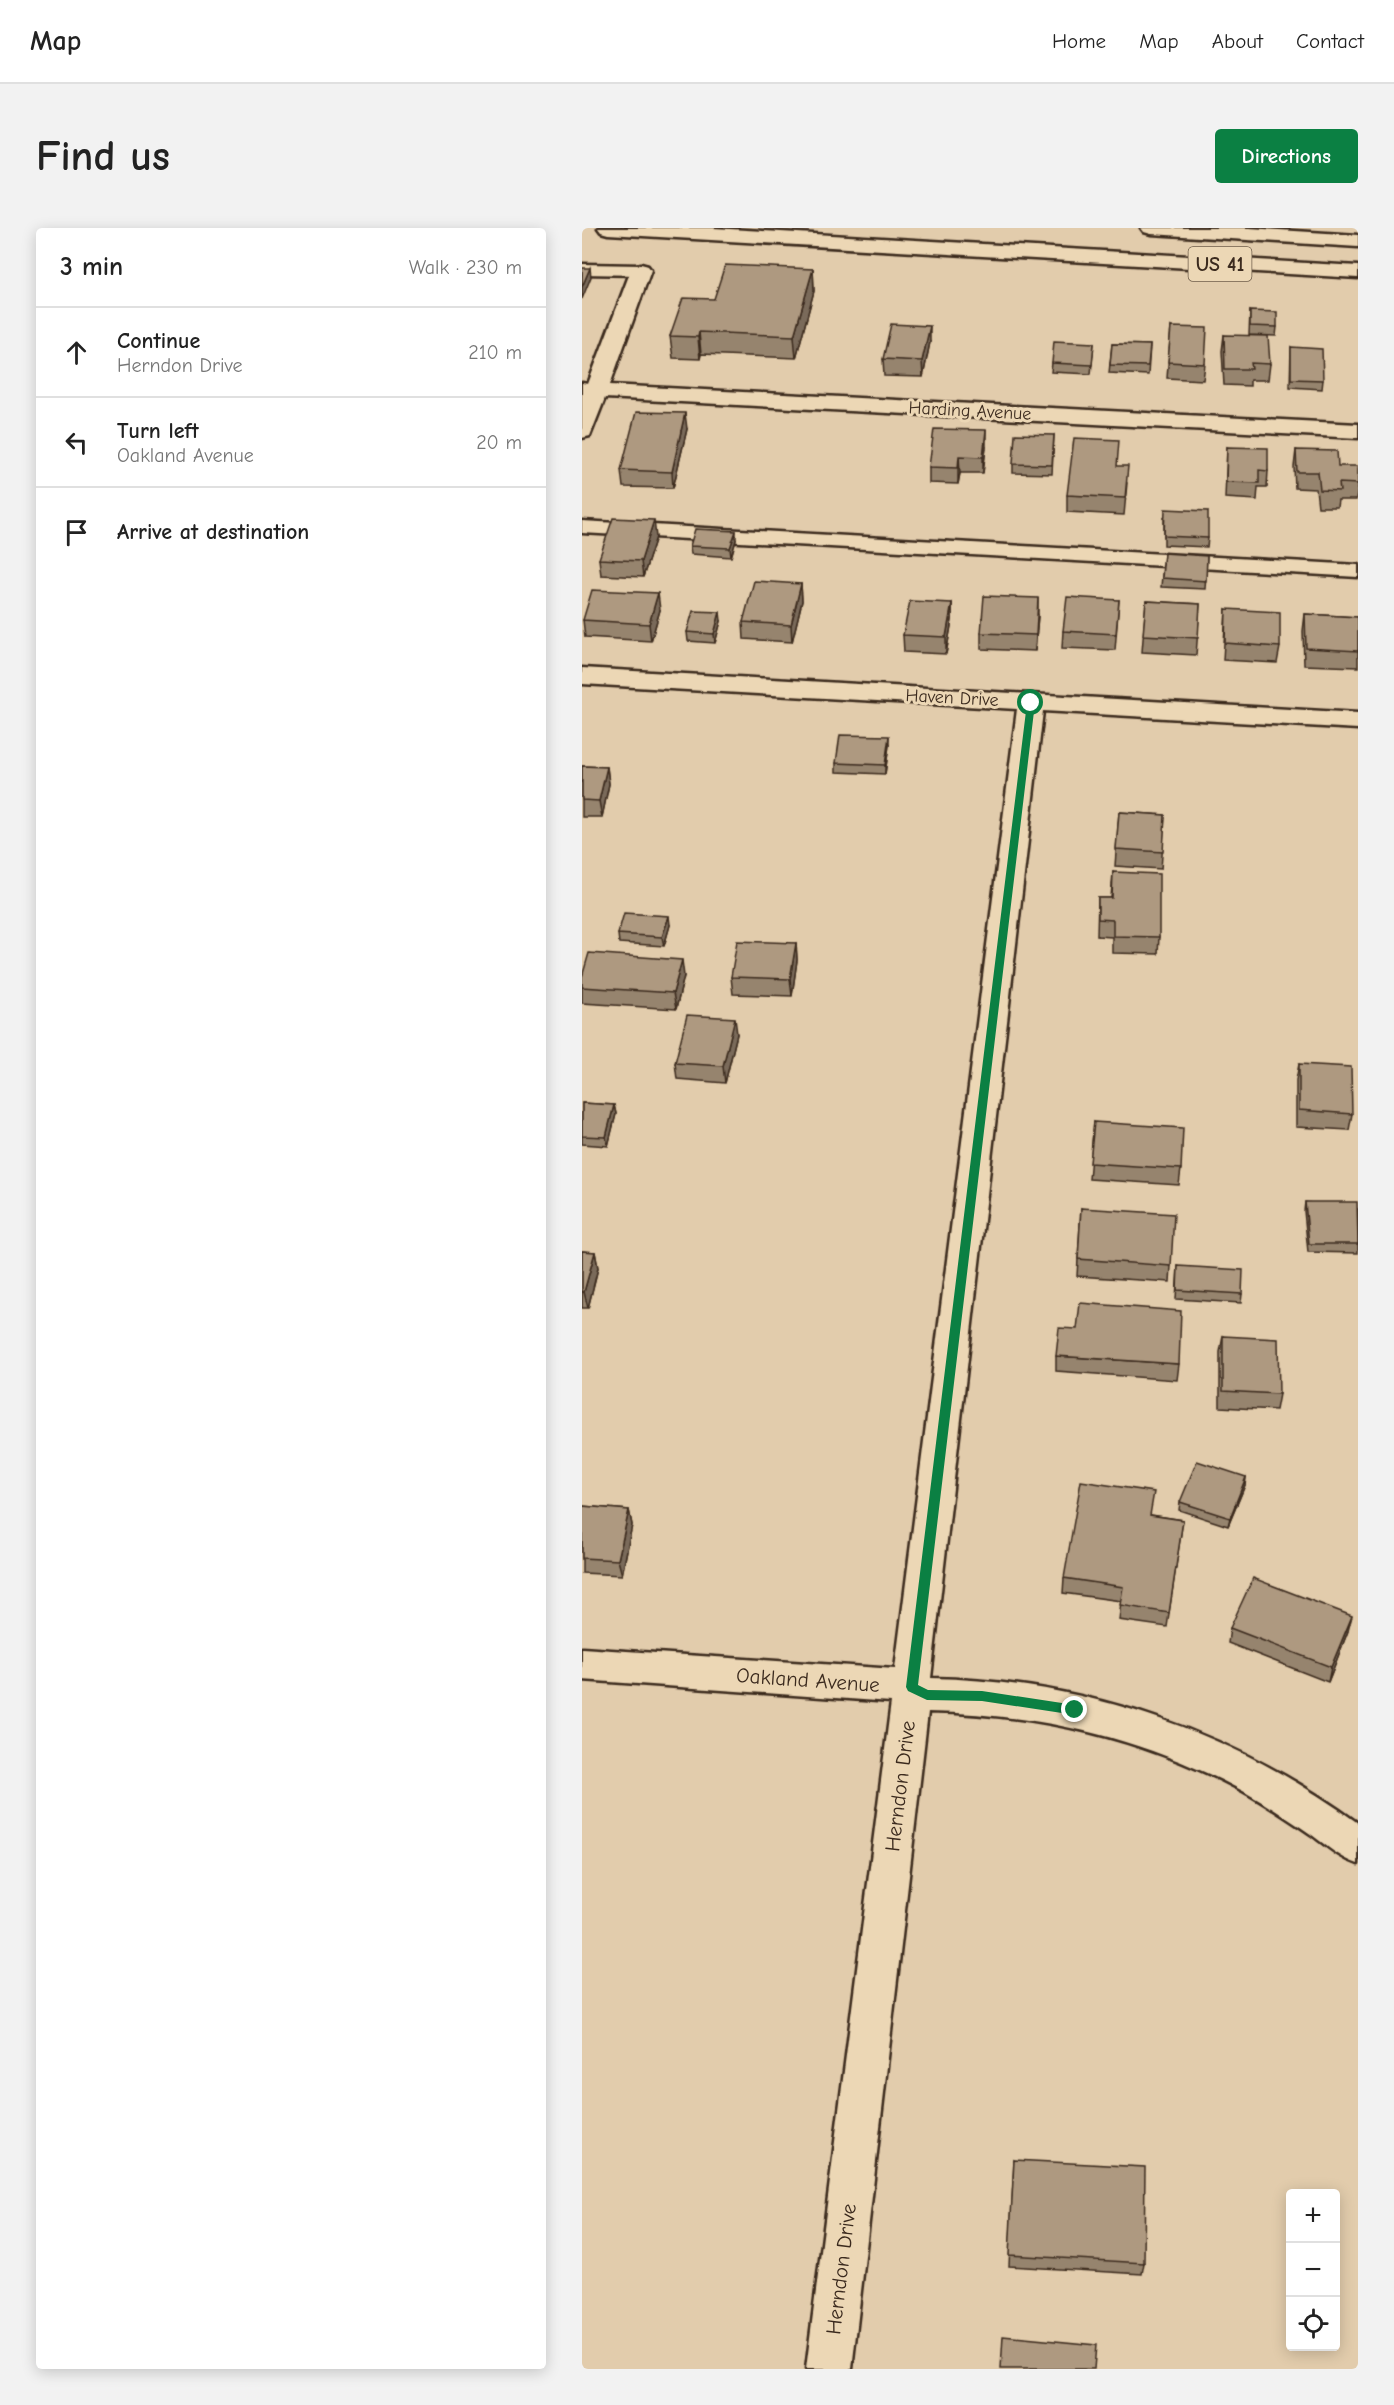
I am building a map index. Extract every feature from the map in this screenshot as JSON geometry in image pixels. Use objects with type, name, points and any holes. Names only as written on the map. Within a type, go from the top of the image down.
[{"type":"main road","name":"US 41","points":[[608,228],[1358,272]]},
{"type":"main road","name":"US 41","points":[[1151,228],[1358,241]]},
{"type":"main road","points":[[582,431],[590,390],[641,270]]},
{"type":"main road","name":"Harding Avenue","points":[[590,390],[1358,431]]},
{"type":"main road","name":"Haven Drive","points":[[582,676],[1358,722]]},
{"type":"main road","name":"Herndon Drive","points":[[829,2369],[1031,703]]},
{"type":"main road","name":"Oakland Avenue","points":[[582,1664],[912,1687],[927,1695],[982,1696],[1075,1710],[1174,1741],[1257,1779],[1324,1821],[1358,1846]]},
{"type":"lane","points":[[582,269],[641,270]]},
{"type":"lane","points":[[582,527],[1358,571]]},
{"type":"building","points":[[725,265],[813,269],[794,336],[699,332],[698,337],[670,336],[683,298],[714,299]]},
{"type":"building","points":[[582,268],[590,268],[582,287]]},
{"type":"building","points":[[1250,311],[1277,312],[1277,327],[1250,326]]},
{"type":"building","points":[[891,324],[930,326],[922,361],[883,359]]},
{"type":"building","points":[[1171,327],[1207,328],[1205,364],[1168,362]]},
{"type":"building","points":[[1224,335],[1268,336],[1270,364],[1251,363],[1252,369],[1225,369]]},
{"type":"building","points":[[1054,341],[1094,343],[1092,365],[1052,363]]},
{"type":"building","points":[[1112,344],[1150,345],[1148,366],[1110,365]]},
{"type":"building","points":[[1291,347],[1322,349],[1323,380],[1291,379]]},
{"type":"building","points":[[636,412],[685,413],[672,472],[621,470]]},
{"type":"building","points":[[934,429],[986,430],[983,457],[959,456],[958,468],[929,467]]},
{"type":"building","points":[[1015,434],[1054,435],[1052,465],[1013,464]]},
{"type":"building","points":[[1074,438],[1119,440],[1117,466],[1128,466],[1125,498],[1067,495]]},
{"type":"building","points":[[1227,447],[1268,448],[1268,471],[1259,470],[1259,483],[1226,482]]},
{"type":"building","points":[[1296,450],[1337,451],[1338,466],[1357,466],[1358,484],[1339,483],[1340,491],[1320,490],[1318,472],[1297,472]]},
{"type":"building","points":[[1165,509],[1208,511],[1208,538],[1164,536]]},
{"type":"building","points":[[613,518],[654,520],[641,561],[599,559]]},
{"type":"building","points":[[695,529],[736,531],[730,548],[690,546]]},
{"type":"building","points":[[1164,553],[1207,556],[1206,581],[1162,578]]},
{"type":"building","points":[[754,581],[801,584],[791,625],[743,622]]},
{"type":"building","points":[[592,590],[658,593],[649,624],[583,620]]},
{"type":"building","points":[[984,596],[1038,598],[1036,635],[981,633]]},
{"type":"building","points":[[1067,597],[1119,600],[1116,634],[1063,631]]},
{"type":"building","points":[[910,601],[952,603],[946,637],[903,635]]},
{"type":"building","points":[[1146,601],[1200,604],[1198,638],[1143,635]]},
{"type":"building","points":[[1226,609],[1280,612],[1280,647],[1225,643]]},
{"type":"building","points":[[693,611],[720,612],[714,634],[687,632]]},
{"type":"building","points":[[1305,614],[1358,617],[1358,651],[1306,648]]},
{"type":"building","points":[[840,735],[889,736],[885,765],[836,763]]},
{"type":"building","points":[[582,766],[607,767],[599,801],[582,800]]},
{"type":"building","points":[[1119,812],[1165,815],[1163,852],[1116,849]]},
{"type":"building","points":[[1113,872],[1159,874],[1159,937],[1113,936],[1113,920],[1098,919],[1098,898],[1112,898]]},
{"type":"building","points":[[624,913],[669,916],[662,937],[618,934]]},
{"type":"building","points":[[737,941],[796,943],[790,979],[731,977]]},
{"type":"building","points":[[589,953],[682,960],[673,993],[582,987],[582,977]]},
{"type":"building","points":[[687,1015],[735,1018],[723,1066],[675,1063]]},
{"type":"building","points":[[1299,1064],[1351,1067],[1352,1114],[1299,1110]]},
{"type":"building","points":[[582,1103],[614,1105],[606,1137],[582,1136]]},
{"type":"building","points":[[1094,1122],[1183,1128],[1181,1169],[1090,1163]]},
{"type":"building","points":[[1305,1202],[1357,1202],[1358,1244],[1309,1244]]},
{"type":"building","points":[[1081,1208],[1174,1214],[1171,1266],[1078,1259]]},
{"type":"building","points":[[582,1251],[595,1252],[584,1292],[582,1292]]},
{"type":"building","points":[[1178,1266],[1243,1270],[1242,1294],[1177,1290]]},
{"type":"building","points":[[1080,1303],[1181,1311],[1179,1364],[1056,1356],[1059,1328],[1077,1329]]},
{"type":"building","points":[[1223,1336],[1278,1339],[1279,1394],[1223,1391]]},
{"type":"building","points":[[1197,1461],[1246,1477],[1230,1518],[1180,1502]]},
{"type":"building","points":[[1081,1481],[1154,1492],[1150,1515],[1183,1520],[1169,1613],[1120,1605],[1123,1587],[1064,1578]]},
{"type":"building","points":[[582,1506],[629,1510],[618,1560],[582,1558]]},
{"type":"building","points":[[1253,1578],[1352,1616],[1331,1667],[1230,1628]]},
{"type":"building","points":[[1014,2160],[1145,2167],[1144,2263],[1009,2255]]},
{"type":"building","points":[[1003,2336],[1096,2345],[1094,2369],[1001,2369]]},
{"type":"route","points":[[1031,703],[912,1687],[927,1695],[982,1696],[1075,1710]]}]
